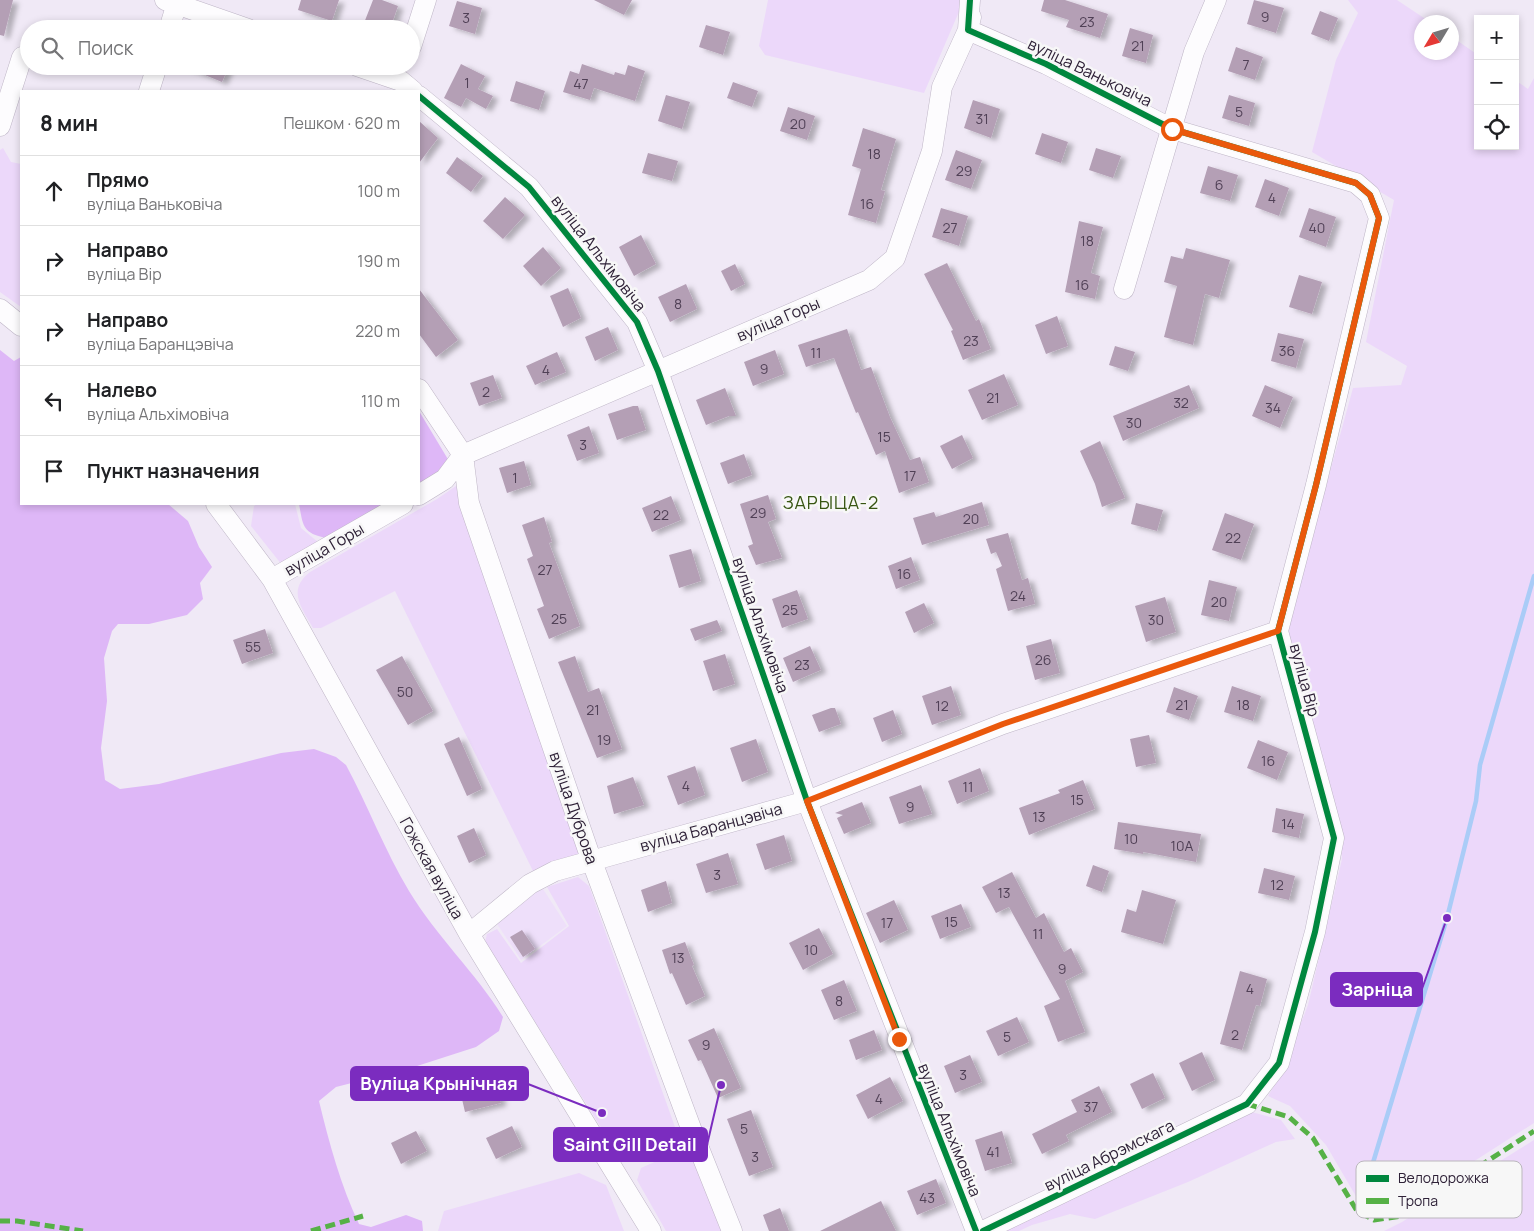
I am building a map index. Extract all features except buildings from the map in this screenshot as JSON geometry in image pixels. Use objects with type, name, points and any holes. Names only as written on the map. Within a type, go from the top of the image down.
[{"type":"street","points":[[420,20],[426,0]]},
{"type":"street","points":[[968,30],[970,0]]},
{"type":"street","name":"вуліца Горы","points":[[420,494],[445,479],[463,455],[868,280],[895,258],[932,151],[942,88],[968,30],[975,0]]},
{"type":"street","points":[[1124,289],[1194,52],[1216,0]]},
{"type":"street","points":[[170,20],[173,1],[224,20]]},
{"type":"street","name":"вуліца Ваньковіча","points":[[968,30],[1046,64],[1172,129],[1356,183],[1370,195]]},
{"type":"street","points":[[0,126],[20,63]]},
{"type":"street","points":[[150,90],[154,75]]},
{"type":"street","points":[[388,75],[406,80]]},
{"type":"street","name":"вуліца Альхімовіча","points":[[420,97],[530,187],[637,322],[658,371],[807,801],[976,1231]]},
{"type":"street","name":"вуліца Вір","points":[[1247,1104],[1278,1063],[1315,932],[1334,838],[1278,631],[1318,476],[1379,218],[1370,195]]},
{"type":"street","points":[[0,308],[20,325]]},
{"type":"street","name":"вуліца Дуброва","points":[[420,390],[463,455],[469,503],[591,859],[692,1131],[732,1231]]},
{"type":"street","name":"Гожская вуліца","points":[[217,505],[272,579],[469,934],[651,1231]]},
{"type":"street","name":"вуліца Горы","points":[[272,579],[401,505]]},
{"type":"street","name":"вуліца Баранцэвіча","points":[[469,934],[530,884],[555,870],[807,801],[1003,724],[1278,631]]},
{"type":"street","name":"вуліца Абрэмскага","points":[[983,1231],[1247,1104]]},
{"type":"shaded area","points":[[768,0],[964,0],[924,93],[765,55],[759,46]]},
{"type":"shaded area","points":[[1348,0],[1397,0],[1420,15],[1414,15],[1414,60],[1459,60],[1459,42],[1474,52],[1474,150],[1519,150],[1519,83],[1528,89],[1534,78],[1534,1123],[1475,1161],[1356,1161],[1356,1196],[1326,1145],[1290,1106],[1268,1096],[1281,1075],[1308,1005],[1342,859],[1337,812],[1287,628],[1353,388],[1401,385],[1407,366],[1366,342],[1394,200],[1312,152],[1336,60],[1358,13]]},
{"type":"shaded area","points":[[3,148],[11,162],[20,164],[20,306],[0,292],[0,150]]},
{"type":"shaded area","points":[[0,350],[14,361],[20,358],[20,505],[169,505],[188,521],[199,547],[212,567],[200,583],[203,599],[187,615],[149,624],[118,624],[112,631],[104,658],[107,701],[101,748],[105,780],[120,789],[159,784],[281,753],[314,749],[336,757],[346,765],[409,891],[431,923],[481,985],[503,1017],[499,1031],[476,1047],[414,1067],[336,1087],[319,1101],[336,1164],[359,1224],[371,1227],[406,1215],[422,1221],[423,1231],[0,1231]]},
{"type":"shaded area","points":[[420,413],[449,461],[426,484],[420,487]]},
{"type":"shaded area","points":[[456,486],[581,853],[533,871],[395,591],[321,628],[313,628],[298,599],[299,585],[310,572],[437,499]]},
{"type":"shaded area","points":[[295,505],[301,528],[318,542],[282,565],[251,526],[254,506]]},
{"type":"shaded area","points":[[299,505],[387,505],[326,538],[308,531]]},
{"type":"shaded area","points":[[578,877],[589,886],[675,1127],[672,1131],[617,1153],[485,942],[487,934],[497,929],[521,963],[569,926],[547,887]]},
{"type":"shaded area","points":[[543,889],[567,926],[521,960],[497,924],[525,898]]},
{"type":"shaded area","points":[[1248,1111],[1281,1120],[1295,1139],[1276,1142],[1188,1182],[1095,1219],[1070,1214],[1032,1225],[1019,1231],[1005,1231]]},
{"type":"shaded area","points":[[1534,1140],[1534,1231],[1384,1231],[1408,1218],[1522,1218],[1522,1161],[1500,1161]]},
{"type":"shaded area","points":[[679,1151],[693,1157],[723,1231],[666,1231],[637,1180],[641,1168]]},
{"type":"shaded area","points":[[579,1173],[606,1185],[624,1231],[438,1231],[444,1211]]},
{"type":"waterway","points":[[1374,1161],[1447,918],[1476,801],[1480,765],[1534,576]]},
{"type":"marked path","points":[[1247,1104],[1289,1117],[1313,1138],[1356,1209]]},
{"type":"marked path","points":[[1487,1161],[1534,1131]]},
{"type":"marked path","points":[[311,1231],[363,1216]]},
{"type":"marked path","points":[[1370,1218],[1374,1220],[1388,1218]]},
{"type":"marked path","points":[[0,1221],[17,1221],[83,1231]]},
{"type":"cycle path","points":[[970,0],[968,30],[1046,64],[1172,129],[1356,183],[1370,195],[1379,218],[1316,485],[1278,631],[1334,838],[1315,932],[1279,1063],[1247,1104],[983,1231]]},
{"type":"cycle path","points":[[420,97],[529,187],[637,322],[658,371],[807,801],[976,1231]]},
{"type":"place","name":"Зарніца","points":[[1447,918]]},
{"type":"place","name":"Saint Gill Detail","points":[[721,1085]]},
{"type":"place","name":"Вуліца Крынічная","points":[[602,1113]]},
{"type":"district","name":"ЗАРЫЦА-2","points":[[831,502]]},
{"type":"route","points":[[899,1039],[807,801],[1003,724],[1278,631],[1316,485],[1379,218],[1370,195],[1356,183],[1172,129]]}]
